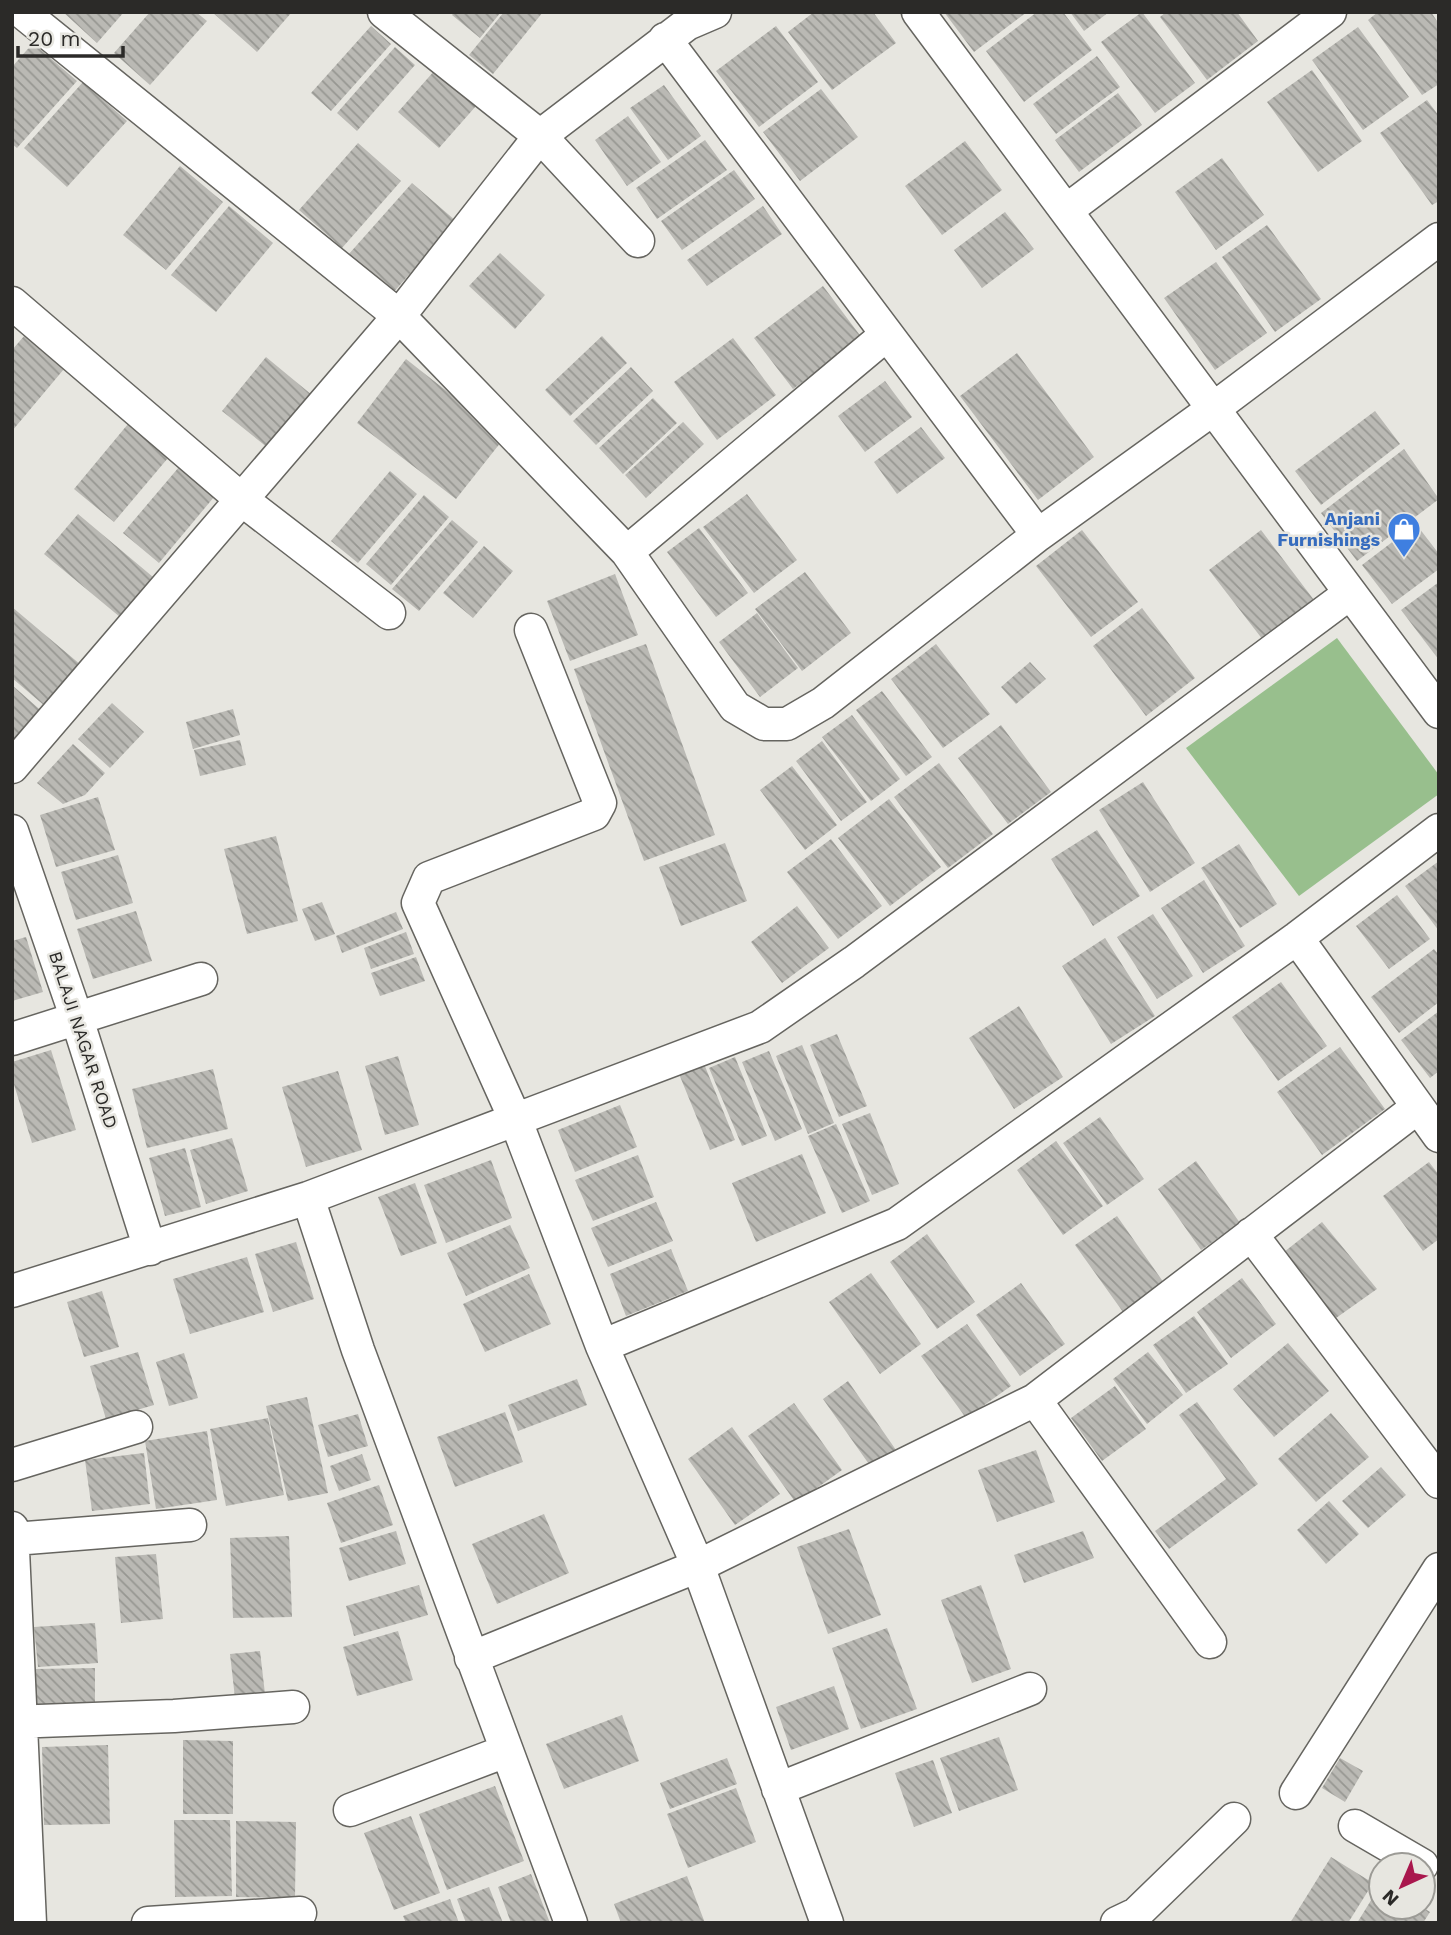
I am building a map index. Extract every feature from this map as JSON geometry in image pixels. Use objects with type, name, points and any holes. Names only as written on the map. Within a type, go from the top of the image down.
[{"type":"street","points":[[22,12],[399,316],[627,551],[735,707],[764,724],[787,724],[823,703],[1038,535],[1213,409],[1439,239]]},
{"type":"street","points":[[384,12],[540,136],[638,241]]},
{"type":"street","points":[[918,12],[1439,712]]},
{"type":"street","points":[[1067,210],[1330,12]]},
{"type":"street","points":[[12,767],[399,316],[540,136],[685,22],[886,335],[1038,535]]},
{"type":"street","points":[[12,303],[242,499],[389,612]]},
{"type":"street","points":[[627,551],[886,335]]},
{"type":"street","points":[[12,1291],[308,1198],[760,1027],[853,962],[1349,594]]},
{"type":"street","points":[[531,630],[600,803],[594,814],[429,878],[418,903],[516,1121],[602,1346],[698,1566],[827,1923]]},
{"type":"street","points":[[602,1346],[897,1224],[1297,939],[1439,830]]},
{"type":"street","name":"BALAJI NAGAR ROAD","points":[[12,831],[77,1019],[150,1249]]},
{"type":"street","points":[[1297,939],[1439,1136]]},
{"type":"street","points":[[12,1039],[201,979]]},
{"type":"street","points":[[471,1658],[698,1566],[1035,1400],[1418,1107]]},
{"type":"street","points":[[308,1198],[358,1350],[571,1923]]},
{"type":"street","points":[[1251,1234],[1439,1482]]},
{"type":"street","points":[[1035,1400],[1210,1642]]},
{"type":"street","points":[[12,1465],[136,1427]]},
{"type":"street","points":[[30,1923],[16,1722],[13,1534],[190,1525]]},
{"type":"street","points":[[1296,1793],[1439,1569]]},
{"type":"street","points":[[778,1789],[1030,1689]]},
{"type":"street","points":[[16,1722],[174,1716],[293,1707]]},
{"type":"street","points":[[350,1810],[506,1751]]},
{"type":"street","points":[[1131,1920],[1234,1819]]},
{"type":"street","points":[[1355,1826],[1399,1851]]},
{"type":"street","points":[[148,1923],[300,1913]]},
{"type":"green space","points":[[1337,638],[1439,775],[1439,794],[1299,896],[1186,748]]},
{"type":"building","points":[[63,12],[124,12],[97,43]]},
{"type":"building","points":[[150,12],[196,12],[207,21],[150,85],[114,53]]},
{"type":"building","points":[[212,12],[292,12],[257,52]]},
{"type":"building","points":[[454,12],[501,12],[480,38],[452,15]]},
{"type":"building","points":[[504,12],[543,12],[493,74],[469,55]]},
{"type":"building","points":[[814,12],[873,12],[896,43],[832,90],[788,32]]},
{"type":"building","points":[[944,12],[1027,12],[974,52]]},
{"type":"building","points":[[1037,12],[1063,12],[1092,50],[1024,102],[986,51]]},
{"type":"building","points":[[1070,12],[1109,12],[1084,31]]},
{"type":"building","points":[[1142,12],[1195,83],[1155,113],[1101,42]]},
{"type":"building","points":[[1166,12],[1237,12],[1258,41],[1207,80],[1160,17]]},
{"type":"building","points":[[1378,12],[1431,12],[1439,24],[1439,84],[1422,95],[1368,20]]},
{"type":"building","points":[[371,26],[391,44],[331,111],[311,93]]},
{"type":"building","points":[[776,26],[818,82],[759,127],[716,71]]},
{"type":"building","points":[[1358,27],[1409,97],[1363,130],[1312,60]]},
{"type":"building","points":[[33,43],[77,81],[17,148],[12,144],[12,67]]},
{"type":"building","points":[[395,47],[415,65],[357,131],[337,113]]},
{"type":"building","points":[[1097,56],[1120,87],[1056,134],[1033,104]]},
{"type":"building","points":[[435,70],[476,106],[439,148],[398,112]]},
{"type":"building","points":[[1312,70],[1362,141],[1318,172],[1267,102]]},
{"type":"building","points":[[83,82],[127,121],[67,187],[24,148]]},
{"type":"building","points":[[664,85],[701,136],[668,160],[630,108]]},
{"type":"building","points":[[821,89],[858,137],[800,181],[763,132]]},
{"type":"building","points":[[1118,93],[1142,125],[1079,172],[1055,140]]},
{"type":"building","points":[[1427,100],[1439,116],[1439,201],[1432,205],[1380,133]]},
{"type":"building","points":[[628,116],[661,162],[627,186],[595,140]]},
{"type":"building","points":[[705,140],[727,170],[657,219],[636,188]]},
{"type":"building","points":[[965,141],[1002,190],[942,235],[905,186]]},
{"type":"building","points":[[358,143],[401,181],[342,248],[299,210]]},
{"type":"building","points":[[1222,158],[1264,215],[1216,250],[1175,192]]},
{"type":"building","points":[[180,166],[223,202],[166,270],[123,235]]},
{"type":"building","points":[[734,170],[755,199],[682,250],[661,221]]},
{"type":"building","points":[[412,183],[456,221],[392,294],[348,255]]},
{"type":"building","points":[[229,206],[273,243],[216,312],[171,275]]},
{"type":"building","points":[[763,206],[782,234],[707,286],[687,260]]},
{"type":"building","points":[[1005,212],[1034,249],[982,288],[954,250]]},
{"type":"building","points":[[1267,225],[1321,299],[1275,332],[1222,257]]},
{"type":"building","points":[[500,253],[545,295],[515,329],[469,286]]},
{"type":"building","points":[[1216,262],[1267,333],[1215,370],[1164,298]]},
{"type":"building","points":[[823,286],[862,338],[793,389],[754,338]]},
{"type":"building","points":[[25,335],[64,369],[12,431],[12,350]]},
{"type":"building","points":[[602,336],[627,363],[570,416],[545,390]]},
{"type":"building","points":[[733,338],[776,395],[717,440],[674,382]]},
{"type":"building","points":[[1017,353],[1094,457],[1038,500],[960,396]]},
{"type":"building","points":[[266,357],[312,395],[268,448],[222,411]]},
{"type":"building","points":[[406,359],[505,437],[456,499],[357,423]]},
{"type":"building","points":[[631,367],[653,391],[596,445],[573,421]]},
{"type":"building","points":[[885,381],[912,417],[865,452],[838,416]]},
{"type":"building","points":[[653,398],[677,423],[623,474],[599,448]]},
{"type":"building","points":[[1375,411],[1400,444],[1321,505],[1295,471]]},
{"type":"building","points":[[683,422],[704,444],[646,498],[625,475]]},
{"type":"building","points":[[128,424],[168,458],[114,522],[74,489]]},
{"type":"building","points":[[921,427],[945,458],[897,494],[874,462]]},
{"type":"building","points":[[1404,449],[1439,499],[1357,561],[1321,513]]},
{"type":"building","points":[[179,467],[214,497],[159,563],[123,533]]},
{"type":"building","points":[[390,471],[417,494],[358,563],[331,541]]},
{"type":"building","points":[[747,494],[797,560],[754,593],[703,527]]},
{"type":"building","points":[[424,495],[449,517],[391,585],[366,564]]},
{"type":"building","points":[[78,514],[153,577],[120,617],[44,554]]},
{"type":"building","points":[[452,520],[478,542],[419,611],[392,589]]},
{"type":"building","name":"Anjani Furnishings","points":[[1416,524],[1439,554],[1439,569],[1392,604],[1362,565]]},
{"type":"building","points":[[699,528],[748,593],[716,617],[667,552]]},
{"type":"building","points":[[1082,530],[1138,602],[1091,637],[1036,566]]},
{"type":"building","points":[[1261,530],[1314,600],[1263,640],[1209,570]]},
{"type":"building","points":[[484,546],[513,571],[473,618],[443,593]]},
{"type":"building","points":[[805,572],[851,633],[802,671],[755,609]]},
{"type":"building","points":[[615,574],[638,635],[570,661],[547,601]]},
{"type":"building","points":[[1439,582],[1439,660],[1401,610]]},
{"type":"building","points":[[12,607],[81,665],[46,707],[12,678]]},
{"type":"building","points":[[1142,608],[1195,678],[1146,716],[1093,646]]},
{"type":"building","points":[[757,613],[798,668],[760,697],[719,642]]},
{"type":"building","points":[[646,644],[715,835],[644,861],[574,669]]},
{"type":"building","points":[[936,644],[990,714],[943,748],[891,679]]},
{"type":"building","points":[[1030,662],[1046,679],[1016,704],[1001,687]]},
{"type":"building","points":[[12,685],[46,715],[12,753]]},
{"type":"building","points":[[882,691],[932,757],[906,776],[856,710]]},
{"type":"building","points":[[112,703],[144,732],[110,768],[78,739]]},
{"type":"building","points":[[233,709],[240,735],[193,749],[186,722]]},
{"type":"building","points":[[852,715],[900,779],[871,801],[822,737]]},
{"type":"building","points":[[1001,725],[1051,792],[1008,824],[958,758]]},
{"type":"building","points":[[240,740],[246,765],[200,776],[194,750]]},
{"type":"building","points":[[822,741],[867,802],[841,821],[796,761]]},
{"type":"building","points":[[73,744],[105,773],[85,795],[63,804],[37,783]]},
{"type":"building","points":[[939,763],[993,834],[948,868],[894,797]]},
{"type":"building","points":[[792,766],[837,825],[805,850],[760,790]]},
{"type":"building","points":[[1143,782],[1195,863],[1150,892],[1099,810]]},
{"type":"building","points":[[98,797],[115,850],[56,867],[40,815]]},
{"type":"building","points":[[889,799],[941,867],[890,906],[838,838]]},
{"type":"building","points":[[1097,830],[1140,896],[1093,926],[1051,859]]},
{"type":"building","points":[[276,836],[298,921],[247,934],[224,849]]},
{"type":"building","points":[[831,839],[882,906],[838,939],[787,872]]},
{"type":"building","points":[[725,843],[747,901],[681,926],[659,867]]},
{"type":"building","points":[[1239,844],[1277,904],[1240,928],[1201,868]]},
{"type":"building","points":[[118,855],[133,903],[76,920],[61,872]]},
{"type":"building","points":[[1439,861],[1439,931],[1405,886]]},
{"type":"building","points":[[1204,880],[1245,946],[1203,973],[1161,908]]},
{"type":"building","points":[[1397,895],[1430,939],[1389,969],[1356,926]]},
{"type":"building","points":[[322,902],[335,934],[315,941],[302,909]]},
{"type":"building","points":[[797,906],[829,948],[782,983],[751,942]]},
{"type":"building","points":[[136,911],[152,961],[93,979],[77,929]]},
{"type":"building","points":[[396,912],[403,929],[342,953],[336,936]]},
{"type":"building","points":[[1153,914],[1193,976],[1157,999],[1117,937]]},
{"type":"building","points":[[406,932],[414,954],[371,969],[364,948]]},
{"type":"building","points":[[26,937],[43,992],[12,1001],[12,941]]},
{"type":"building","points":[[1105,938],[1155,1016],[1111,1044],[1062,966]]},
{"type":"building","points":[[1434,949],[1439,955],[1439,1002],[1399,1033],[1371,997]]},
{"type":"building","points":[[416,957],[425,981],[380,996],[371,973]]},
{"type":"building","points":[[1281,982],[1327,1046],[1278,1081],[1232,1017]]},
{"type":"building","points":[[1019,1006],[1063,1077],[1014,1109],[969,1038]]},
{"type":"building","points":[[1439,1011],[1439,1071],[1430,1078],[1401,1040]]},
{"type":"building","points":[[837,1034],[867,1106],[839,1117],[810,1045]]},
{"type":"building","points":[[802,1045],[834,1123],[808,1134],[776,1056]]},
{"type":"building","points":[[1340,1047],[1385,1109],[1322,1155],[1277,1092]]},
{"type":"building","points":[[51,1050],[76,1130],[32,1143],[12,1078],[12,1062]]},
{"type":"building","points":[[769,1051],[802,1129],[775,1141],[742,1062]]},
{"type":"building","points":[[398,1056],[419,1125],[385,1135],[365,1066]]},
{"type":"building","points":[[735,1057],[767,1136],[742,1146],[709,1068]]},
{"type":"building","points":[[702,1059],[735,1140],[710,1150],[677,1069]]},
{"type":"building","points":[[213,1069],[228,1129],[147,1148],[132,1089]]},
{"type":"building","points":[[338,1071],[362,1150],[306,1167],[282,1087]]},
{"type":"building","points":[[620,1105],[637,1147],[575,1172],[558,1130]]},
{"type":"building","points":[[870,1113],[899,1184],[872,1195],[842,1124]]},
{"type":"building","points":[[1100,1117],[1144,1179],[1107,1205],[1063,1143]]},
{"type":"building","points":[[836,1124],[870,1201],[842,1213],[808,1136]]},
{"type":"building","points":[[232,1138],[248,1191],[206,1204],[190,1150]]},
{"type":"building","points":[[1056,1141],[1103,1206],[1063,1235],[1017,1170]]},
{"type":"building","points":[[185,1148],[201,1207],[165,1216],[149,1158]]},
{"type":"building","points":[[802,1154],[826,1213],[756,1242],[732,1183]]},
{"type":"building","points":[[638,1155],[654,1197],[593,1221],[575,1180]]},
{"type":"building","points":[[491,1160],[512,1218],[446,1243],[424,1185]]},
{"type":"building","points":[[1196,1161],[1240,1223],[1201,1250],[1158,1189]]},
{"type":"building","points":[[1429,1162],[1439,1175],[1439,1239],[1423,1251],[1383,1196]]},
{"type":"building","points":[[415,1183],[437,1243],[401,1256],[378,1197]]},
{"type":"building","points":[[656,1202],[673,1241],[608,1267],[591,1228]]},
{"type":"building","points":[[1117,1216],[1164,1283],[1123,1312],[1075,1245]]},
{"type":"building","points":[[1322,1222],[1377,1289],[1329,1323],[1279,1256]]},
{"type":"building","points":[[510,1225],[530,1268],[466,1296],[447,1253]]},
{"type":"building","points":[[927,1234],[975,1302],[937,1329],[890,1262]]},
{"type":"building","points":[[296,1242],[314,1299],[273,1312],[255,1254]]},
{"type":"building","points":[[671,1249],[688,1291],[626,1316],[610,1274]]},
{"type":"building","points":[[247,1257],[264,1312],[190,1334],[173,1279]]},
{"type":"building","points":[[871,1273],[921,1344],[880,1374],[829,1302]]},
{"type":"building","points":[[529,1274],[551,1324],[485,1352],[463,1304]]},
{"type":"building","points":[[1242,1278],[1276,1324],[1231,1358],[1197,1312]]},
{"type":"building","points":[[1021,1283],[1065,1344],[1020,1376],[976,1315]]},
{"type":"building","points":[[102,1291],[119,1347],[84,1357],[67,1302]]},
{"type":"building","points":[[1194,1316],[1228,1364],[1186,1393],[1153,1345]]},
{"type":"building","points":[[967,1324],[1011,1386],[966,1418],[921,1356]]},
{"type":"building","points":[[1288,1343],[1329,1391],[1274,1437],[1233,1389]]},
{"type":"building","points":[[138,1352],[154,1405],[106,1419],[90,1366]]},
{"type":"building","points":[[1148,1352],[1183,1395],[1147,1424],[1113,1379]]},
{"type":"building","points":[[184,1353],[198,1398],[169,1406],[156,1362]]},
{"type":"building","points":[[577,1379],[587,1405],[518,1431],[508,1405]]},
{"type":"building","points":[[848,1381],[896,1450],[871,1467],[823,1399]]},
{"type":"building","points":[[1115,1386],[1146,1429],[1102,1461],[1071,1418]]},
{"type":"building","points":[[307,1397],[328,1493],[288,1501],[266,1406]]},
{"type":"building","points":[[1197,1402],[1258,1484],[1169,1549],[1155,1531],[1226,1479],[1179,1415]]},
{"type":"building","points":[[794,1403],[842,1470],[796,1503],[748,1436]]},
{"type":"building","points":[[505,1412],[523,1462],[455,1487],[437,1437]]},
{"type":"building","points":[[1331,1413],[1369,1457],[1316,1502],[1278,1459]]},
{"type":"building","points":[[358,1414],[368,1446],[328,1457],[318,1425]]},
{"type":"building","points":[[268,1418],[284,1495],[226,1506],[210,1429]]},
{"type":"building","points":[[732,1427],[780,1494],[735,1525],[688,1459]]},
{"type":"building","points":[[207,1431],[217,1500],[156,1509],[145,1441]]},
{"type":"building","points":[[1036,1450],[1055,1502],[997,1522],[978,1470]]},
{"type":"building","points":[[144,1453],[150,1504],[92,1511],[85,1460]]},
{"type":"building","points":[[362,1454],[371,1480],[339,1491],[330,1466]]},
{"type":"building","points":[[1381,1467],[1406,1495],[1368,1528],[1342,1501]]},
{"type":"building","points":[[379,1485],[393,1525],[341,1543],[327,1503]]},
{"type":"building","points":[[1329,1501],[1359,1534],[1326,1564],[1297,1530]]},
{"type":"building","points":[[544,1514],[569,1573],[497,1604],[472,1544]]},
{"type":"building","points":[[849,1529],[881,1615],[828,1634],[797,1547]]},
{"type":"building","points":[[396,1531],[406,1564],[349,1581],[339,1548]]},
{"type":"building","points":[[1083,1531],[1094,1558],[1024,1583],[1014,1555]]},
{"type":"building","points":[[289,1536],[292,1617],[233,1618],[230,1538]]},
{"type":"building","points":[[156,1554],[163,1619],[121,1623],[115,1557]]},
{"type":"building","points":[[419,1585],[428,1615],[354,1636],[346,1606]]},
{"type":"building","points":[[981,1585],[1011,1669],[972,1683],[941,1600]]},
{"type":"building","points":[[95,1623],[98,1663],[38,1667],[34,1627]]},
{"type":"building","points":[[887,1628],[917,1709],[861,1729],[832,1648]]},
{"type":"building","points":[[398,1631],[413,1680],[357,1696],[343,1647]]},
{"type":"building","points":[[260,1651],[265,1694],[235,1698],[230,1654]]},
{"type":"building","points":[[95,1668],[95,1706],[36,1706],[36,1669]]},
{"type":"building","points":[[834,1686],[849,1729],[791,1750],[776,1707]]},
{"type":"building","points":[[622,1715],[639,1761],[564,1789],[546,1744]]},
{"type":"building","points":[[999,1737],[1018,1790],[959,1811],[940,1758]]},
{"type":"building","points":[[183,1740],[233,1741],[233,1814],[183,1814]]},
{"type":"building","points":[[108,1745],[110,1824],[44,1825],[42,1747]]},
{"type":"building","points":[[727,1758],[737,1784],[670,1809],[660,1783]]},
{"type":"building","points":[[1340,1758],[1363,1771],[1345,1802],[1322,1788]]},
{"type":"building","points":[[933,1760],[952,1813],[914,1827],[895,1773]]},
{"type":"building","points":[[495,1786],[524,1861],[447,1890],[419,1814]]},
{"type":"building","points":[[736,1788],[756,1842],[688,1868],[667,1814]]},
{"type":"building","points":[[411,1816],[440,1893],[394,1910],[364,1833]]},
{"type":"building","points":[[174,1820],[230,1820],[232,1896],[175,1897]]},
{"type":"building","points":[[236,1821],[296,1822],[295,1898],[236,1897]]},
{"type":"building","points":[[1331,1857],[1367,1879],[1367,1893],[1348,1923],[1290,1923]]},
{"type":"building","points":[[531,1874],[550,1923],[511,1923],[498,1887]]},
{"type":"building","points":[[687,1876],[705,1923],[621,1923],[614,1904]]},
{"type":"building","points":[[489,1887],[503,1923],[466,1923],[457,1899]]},
{"type":"building","points":[[450,1899],[459,1923],[406,1923],[403,1916]]},
{"type":"building","points":[[1367,1907],[1367,1921],[1424,1921],[1423,1923],[1357,1923]]},
{"type":"place","name":"Anjani Furnishings","points":[[1404,559]]}]
